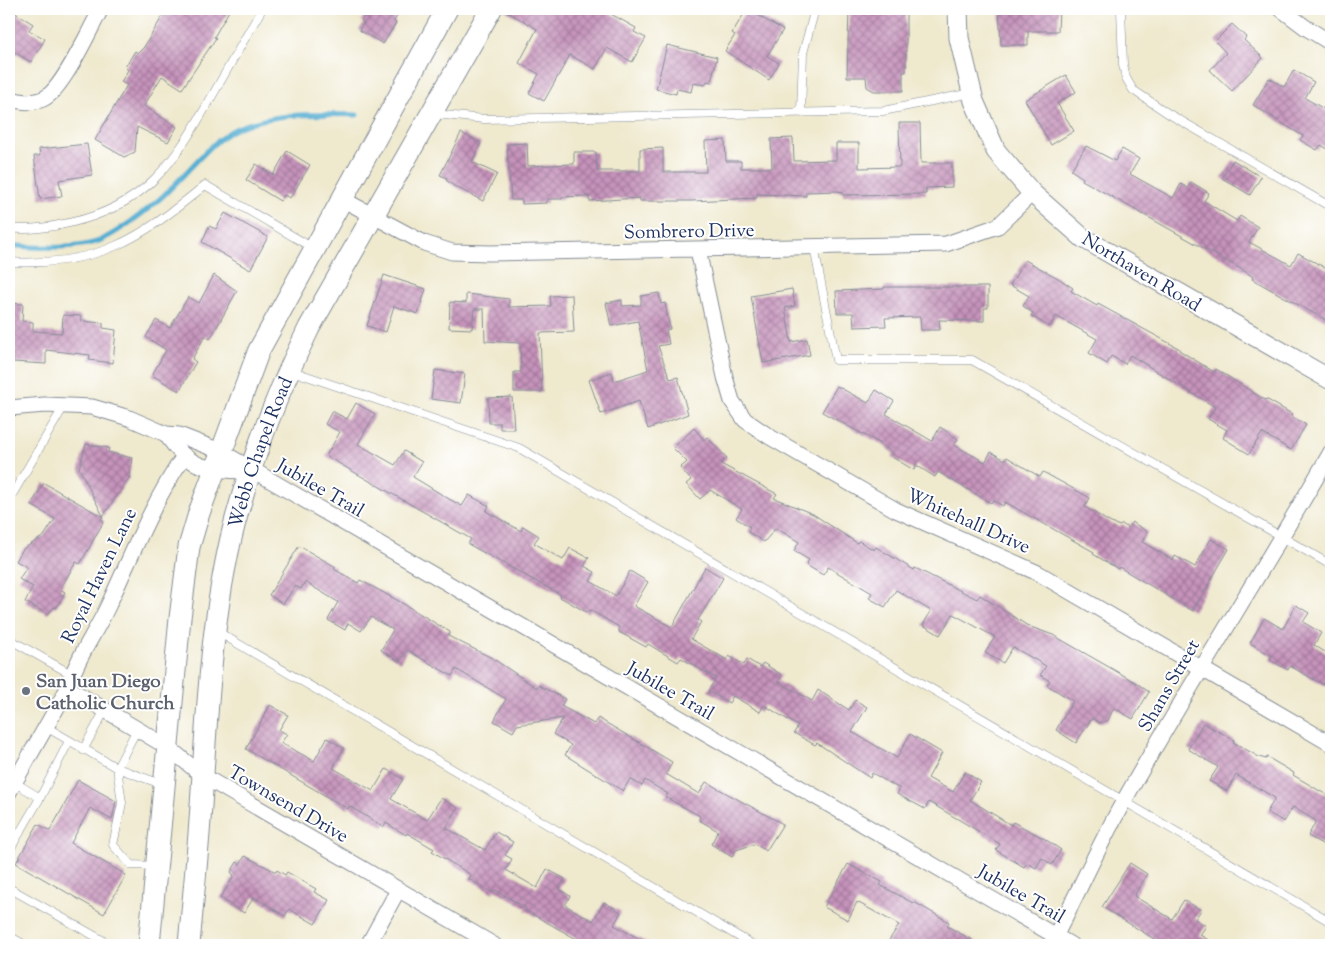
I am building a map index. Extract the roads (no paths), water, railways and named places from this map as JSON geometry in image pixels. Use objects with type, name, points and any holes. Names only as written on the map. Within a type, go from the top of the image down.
[{"type":"main road","name":"Webb Chapel Road","points":[[148,945],[166,785],[180,618],[189,547],[216,461],[259,350],[447,9]]},
{"type":"main road","name":"Webb Chapel Road","points":[[189,945],[207,706],[216,632],[234,526],[251,471],[289,370],[310,328],[491,9]]},
{"type":"street","name":"Northaven Road","points":[[958,9],[960,38],[972,93],[996,151],[1032,193],[1083,238],[1331,380]]},
{"type":"street","points":[[1281,9],[1331,43]]},
{"type":"street","points":[[9,98],[24,103],[43,99],[57,88],[96,10]]},
{"type":"street","name":"Sombrero Drive","points":[[342,199],[372,217],[424,243],[452,252],[698,250],[946,244],[998,226],[1032,193]]},
{"type":"street","name":"Whitehall Drive","points":[[698,250],[725,377],[732,401],[745,420],[770,437],[896,510],[1038,573],[1331,744]]},
{"type":"street","points":[[9,408],[92,407],[130,418],[166,434],[179,435],[216,461]]},
{"type":"street","points":[[166,434],[184,456],[198,465],[216,461]]},
{"type":"street","name":"Shans Street","points":[[1053,941],[1124,801],[1200,668],[1283,536],[1331,452]]},
{"type":"street","name":"Royal Haven Lane","points":[[12,787],[46,727],[108,607],[141,530],[184,456]]},
{"type":"street","name":"Jubilee Trail","points":[[216,461],[251,471],[1053,941],[1071,945]]},
{"type":"street","name":"Townsend Drive","points":[[70,681],[105,710],[169,748],[203,776],[494,945]]},
{"type":"street","points":[[368,945],[398,890]]},
{"type":"lane","points":[[9,228],[59,226],[95,217],[122,204],[147,187],[169,166],[187,140],[262,9]]},
{"type":"lane","points":[[801,113],[803,53],[815,9]]},
{"type":"lane","points":[[1121,9],[1123,65],[1126,78],[1133,90],[1169,114],[1331,207]]},
{"type":"lane","points":[[432,114],[484,119],[882,110],[972,93]]},
{"type":"lane","points":[[9,262],[68,261],[108,250],[142,233],[205,185],[314,249]]},
{"type":"lane","points":[[814,248],[836,360],[972,360],[1331,564]]},
{"type":"lane","points":[[289,370],[519,448],[1331,922]]},
{"type":"lane","points":[[9,500],[64,406]]},
{"type":"lane","points":[[216,632],[753,945]]},
{"type":"lane","points":[[9,640],[70,681]]},
{"type":"lane","points":[[83,750],[105,710]]},
{"type":"lane","points":[[46,727],[117,768],[166,785]]},
{"type":"lane","points":[[137,729],[117,768],[122,803],[113,845],[131,865],[157,866]]},
{"type":"lane","points":[[9,851],[40,798],[69,742]]},
{"type":"lane","points":[[12,787],[40,798]]},
{"type":"lane","points":[[9,888],[102,940],[104,945]]},
{"type":"lane","points":[[9,936],[25,945]]},
{"type":"waterway","points":[[9,245],[65,247],[96,242],[104,238],[135,219],[155,203],[210,147],[237,128],[267,119],[297,115],[357,115]]},
{"type":"place","name":"San Juan Diego Catholic Church","points":[[26,691]]}]
